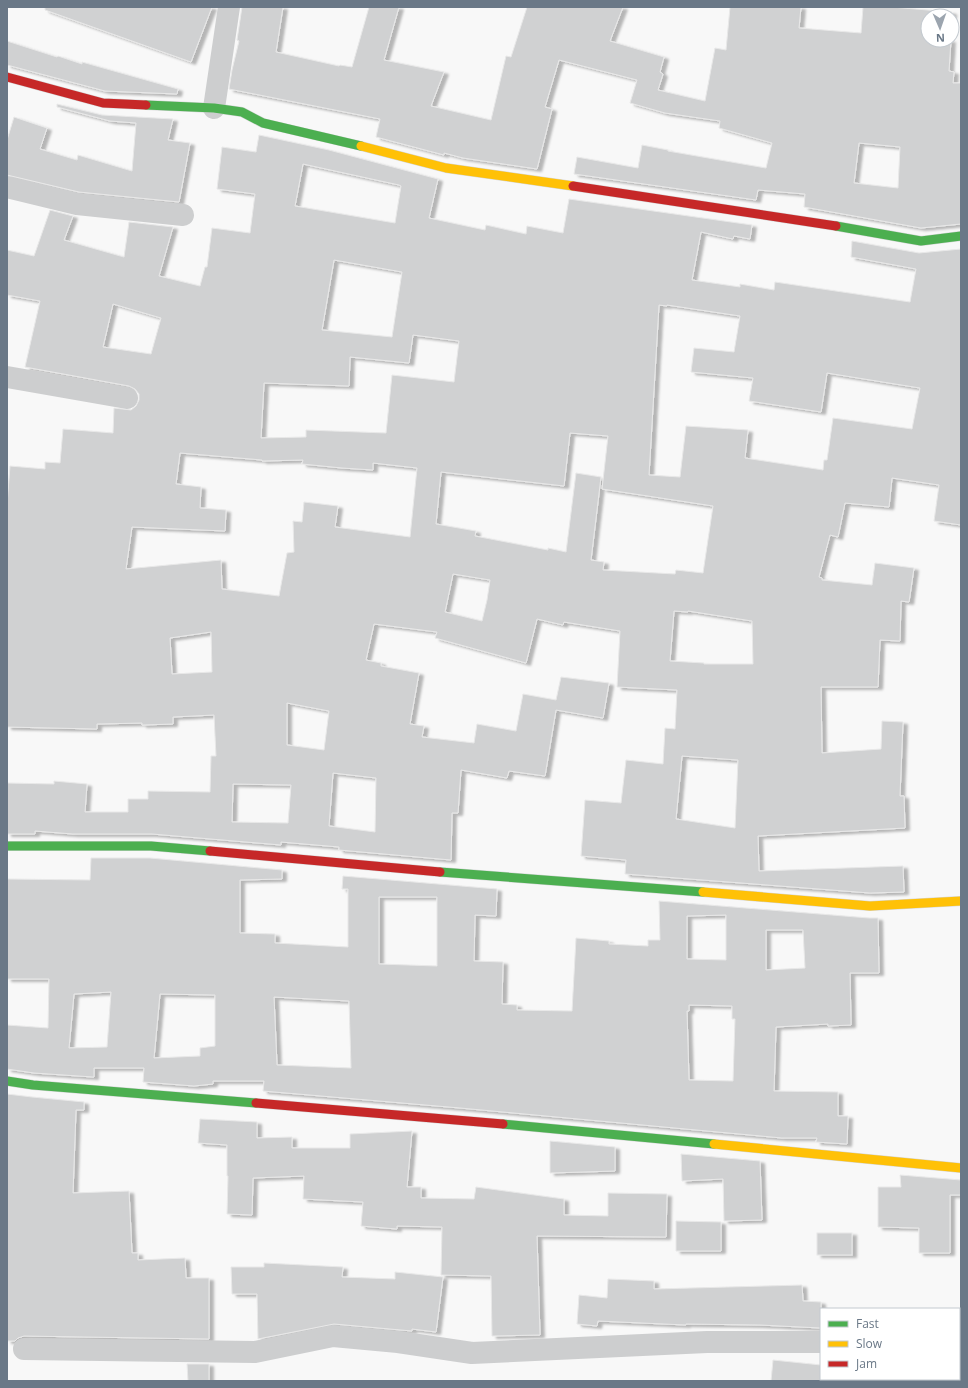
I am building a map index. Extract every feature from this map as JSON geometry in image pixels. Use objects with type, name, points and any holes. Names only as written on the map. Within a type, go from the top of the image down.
[{"type":"street","points":[[214,108],[229,7]]},
{"type":"street","points":[[7,77],[103,103],[214,108],[242,112],[263,123],[332,138],[446,168],[811,221],[920,241],[961,236]]},
{"type":"street","points":[[7,187],[78,204],[183,215]]},
{"type":"street","points":[[7,377],[127,398]]},
{"type":"street","points":[[7,846],[151,846],[477,875],[870,906],[961,901]]},
{"type":"street","points":[[7,1081],[41,1086],[459,1120],[961,1168]]},
{"type":"street","points":[[24,1349],[255,1352],[333,1336],[398,1342],[472,1354],[707,1342],[820,1342]]},
{"type":"building","points":[[45,7],[212,7],[191,62],[45,10]]},
{"type":"building","points":[[242,7],[283,7],[276,52],[339,66],[352,67],[369,7],[399,7],[384,60],[444,72],[431,106],[491,120],[506,56],[511,57],[527,7],[623,7],[610,41],[664,57],[660,72],[663,74],[658,90],[705,101],[715,48],[726,50],[730,7],[801,7],[799,28],[861,33],[863,7],[920,9],[920,48],[950,48],[949,71],[954,72],[953,83],[961,83],[961,224],[921,228],[804,207],[805,194],[758,190],[756,200],[574,174],[577,157],[638,168],[642,145],[766,168],[772,143],[719,128],[720,121],[665,113],[630,103],[637,80],[559,60],[545,107],[552,109],[537,169],[463,158],[444,153],[444,155],[376,137],[380,119],[229,89],[239,41],[237,40]],"holes":[[[859,143],[900,147],[898,188],[854,183]]]},
{"type":"building","points":[[7,41],[57,57],[58,56],[82,64],[82,62],[178,89],[177,94],[105,91],[7,65]]},
{"type":"building","points":[[57,104],[102,115],[173,119],[168,140],[190,143],[179,202],[79,192],[7,175],[7,140],[14,117],[47,128],[40,149],[77,160],[78,155],[132,171],[136,123],[110,121],[57,107]]},
{"type":"building","points":[[259,135],[329,150],[438,179],[429,218],[485,230],[486,225],[526,234],[527,226],[563,233],[569,199],[752,225],[750,239],[734,236],[733,239],[701,232],[692,280],[740,287],[740,284],[774,290],[775,282],[910,302],[916,269],[851,257],[852,241],[919,253],[961,249],[961,525],[934,521],[939,485],[892,478],[889,507],[845,503],[838,537],[830,535],[819,577],[822,578],[822,580],[872,585],[875,563],[914,568],[909,602],[901,601],[900,641],[880,640],[878,687],[821,687],[822,753],[881,749],[882,721],[903,722],[900,796],[904,796],[905,828],[758,836],[759,871],[903,866],[904,892],[870,893],[625,874],[626,860],[581,856],[585,800],[621,803],[626,760],[663,764],[665,728],[675,729],[677,690],[617,687],[620,631],[564,622],[563,625],[537,619],[526,663],[435,638],[437,632],[374,624],[366,660],[381,663],[381,666],[419,673],[410,724],[424,726],[422,737],[474,743],[477,724],[516,731],[523,694],[556,700],[561,677],[609,683],[603,718],[556,710],[545,776],[509,771],[507,778],[461,770],[458,813],[452,813],[451,860],[339,850],[339,847],[281,842],[281,845],[152,834],[73,834],[35,831],[35,834],[7,834],[7,783],[54,784],[54,781],[87,784],[85,812],[128,812],[128,799],[148,799],[148,791],[210,792],[211,756],[216,756],[214,715],[173,717],[173,724],[97,724],[97,729],[7,727],[7,505],[10,466],[45,469],[45,462],[60,463],[63,429],[113,433],[114,408],[131,410],[136,406],[139,400],[139,394],[135,389],[129,386],[25,367],[40,301],[7,295],[7,250],[34,256],[50,210],[73,216],[64,240],[124,257],[129,222],[173,227],[159,276],[200,286],[205,267],[207,267],[212,228],[250,233],[255,194],[217,189],[222,147],[256,152]],"holes":[[[303,164],[401,186],[395,223],[295,206]],[[334,260],[402,272],[392,337],[322,330]],[[113,304],[161,318],[151,354],[103,347]],[[659,305],[740,316],[734,352],[694,348],[691,372],[753,378],[749,401],[821,412],[827,373],[920,388],[912,429],[833,418],[827,460],[824,460],[823,470],[745,458],[748,430],[686,426],[680,477],[649,475]],[[413,335],[459,341],[454,382],[392,375],[386,433],[306,430],[306,437],[261,438],[264,383],[349,386],[350,357],[409,363]],[[570,433],[608,436],[602,489],[713,506],[703,573],[676,570],[675,574],[603,570],[604,562],[591,560],[601,477],[576,473],[566,552],[475,536],[476,531],[436,524],[441,472],[564,486]],[[180,453],[262,461],[303,460],[302,464],[373,470],[373,463],[417,468],[410,537],[335,527],[338,506],[304,502],[302,522],[293,521],[294,552],[287,553],[279,596],[222,589],[221,560],[126,569],[132,527],[225,531],[226,510],[200,508],[201,487],[176,484]],[[453,574],[490,580],[482,621],[445,612]],[[674,611],[688,611],[752,621],[753,664],[704,664],[670,661]],[[211,632],[212,672],[172,674],[170,638]],[[287,703],[329,711],[324,750],[287,745]],[[682,756],[738,760],[735,828],[676,819]],[[333,773],[376,778],[375,832],[329,826]],[[233,784],[291,785],[288,823],[232,822]]]},
{"type":"building","points":[[91,858],[150,858],[282,870],[282,879],[240,880],[240,933],[275,934],[275,943],[348,947],[348,889],[342,889],[343,876],[497,889],[496,916],[475,915],[474,961],[503,962],[502,1004],[517,1005],[517,1010],[572,1011],[576,938],[609,941],[609,944],[648,946],[648,940],[660,940],[659,901],[878,918],[879,973],[850,973],[851,1025],[828,1026],[828,1024],[776,1027],[774,1091],[838,1092],[838,1116],[848,1116],[847,1144],[816,1142],[817,1138],[782,1138],[263,1091],[264,1081],[213,1081],[213,1084],[194,1086],[143,1082],[144,1068],[94,1068],[94,1077],[34,1073],[7,1069],[7,1025],[48,1028],[49,979],[7,979],[7,879],[90,880]],"holes":[[[379,897],[437,897],[437,966],[379,964]],[[726,915],[726,960],[687,959],[687,916]],[[766,930],[803,930],[805,968],[766,970]],[[111,992],[107,1047],[69,1048],[74,994]],[[160,994],[215,995],[215,1046],[200,1048],[200,1056],[154,1058]],[[274,997],[349,1001],[351,1068],[277,1065]],[[689,1005],[732,1006],[732,1019],[735,1019],[733,1081],[689,1080],[687,1011],[689,1011]]]},
{"type":"building","points":[[7,1094],[84,1102],[84,1110],[76,1110],[73,1193],[129,1191],[132,1253],[138,1253],[138,1260],[185,1258],[186,1278],[209,1278],[209,1339],[24,1336],[15,1341],[7,1341]]},
{"type":"building","points":[[200,1119],[257,1122],[257,1138],[292,1137],[292,1148],[350,1148],[350,1134],[412,1131],[407,1187],[421,1187],[421,1198],[474,1199],[476,1187],[564,1199],[564,1215],[608,1216],[608,1193],[667,1194],[666,1237],[537,1236],[540,1335],[492,1336],[491,1276],[441,1275],[442,1227],[397,1226],[397,1229],[361,1226],[363,1202],[303,1199],[304,1176],[253,1178],[252,1215],[227,1214],[227,1145],[198,1143]]},
{"type":"building","points":[[550,1141],[615,1147],[615,1171],[550,1173]]},
{"type":"building","points":[[681,1154],[760,1161],[762,1220],[724,1221],[723,1179],[682,1181]]},
{"type":"building","points":[[900,1175],[961,1180],[961,1195],[950,1195],[950,1253],[919,1253],[919,1228],[878,1227],[878,1187],[901,1187]]},
{"type":"building","points":[[676,1221],[721,1222],[721,1251],[676,1251]]},
{"type":"building","points":[[817,1233],[852,1233],[852,1255],[817,1255]]},
{"type":"building","points":[[264,1263],[343,1267],[342,1277],[395,1279],[395,1272],[443,1277],[436,1332],[334,1324],[258,1339],[257,1294],[232,1294],[231,1267],[264,1267]]},
{"type":"building","points":[[608,1279],[654,1281],[654,1289],[802,1285],[803,1301],[821,1302],[820,1328],[760,1325],[686,1325],[598,1321],[597,1326],[577,1324],[579,1295],[607,1298]]},
{"type":"building","points":[[773,1360],[820,1365],[820,1380],[838,1380],[838,1381],[771,1381]]},
{"type":"building","points":[[187,1364],[209,1364],[209,1381],[188,1381]]},
{"type":"traffic: fast","points":[[146,105],[214,108],[242,112],[263,123],[361,146]]},
{"type":"traffic: fast","points":[[836,226],[921,241],[961,236]]},
{"type":"traffic: fast","points":[[7,846],[151,846],[210,851]]},
{"type":"traffic: fast","points":[[440,872],[703,892]]},
{"type":"traffic: fast","points":[[7,1081],[33,1085],[256,1103]]},
{"type":"traffic: fast","points":[[503,1124],[714,1144]]},
{"type":"traffic: slow","points":[[361,146],[446,168],[573,186]]},
{"type":"traffic: slow","points":[[703,892],[870,906],[961,901]]},
{"type":"traffic: slow","points":[[714,1144],[961,1168]]},
{"type":"traffic: jam","points":[[7,77],[103,103],[146,105]]},
{"type":"traffic: jam","points":[[573,186],[836,226]]},
{"type":"traffic: jam","points":[[210,851],[440,872]]},
{"type":"traffic: jam","points":[[256,1103],[503,1124]]}]
